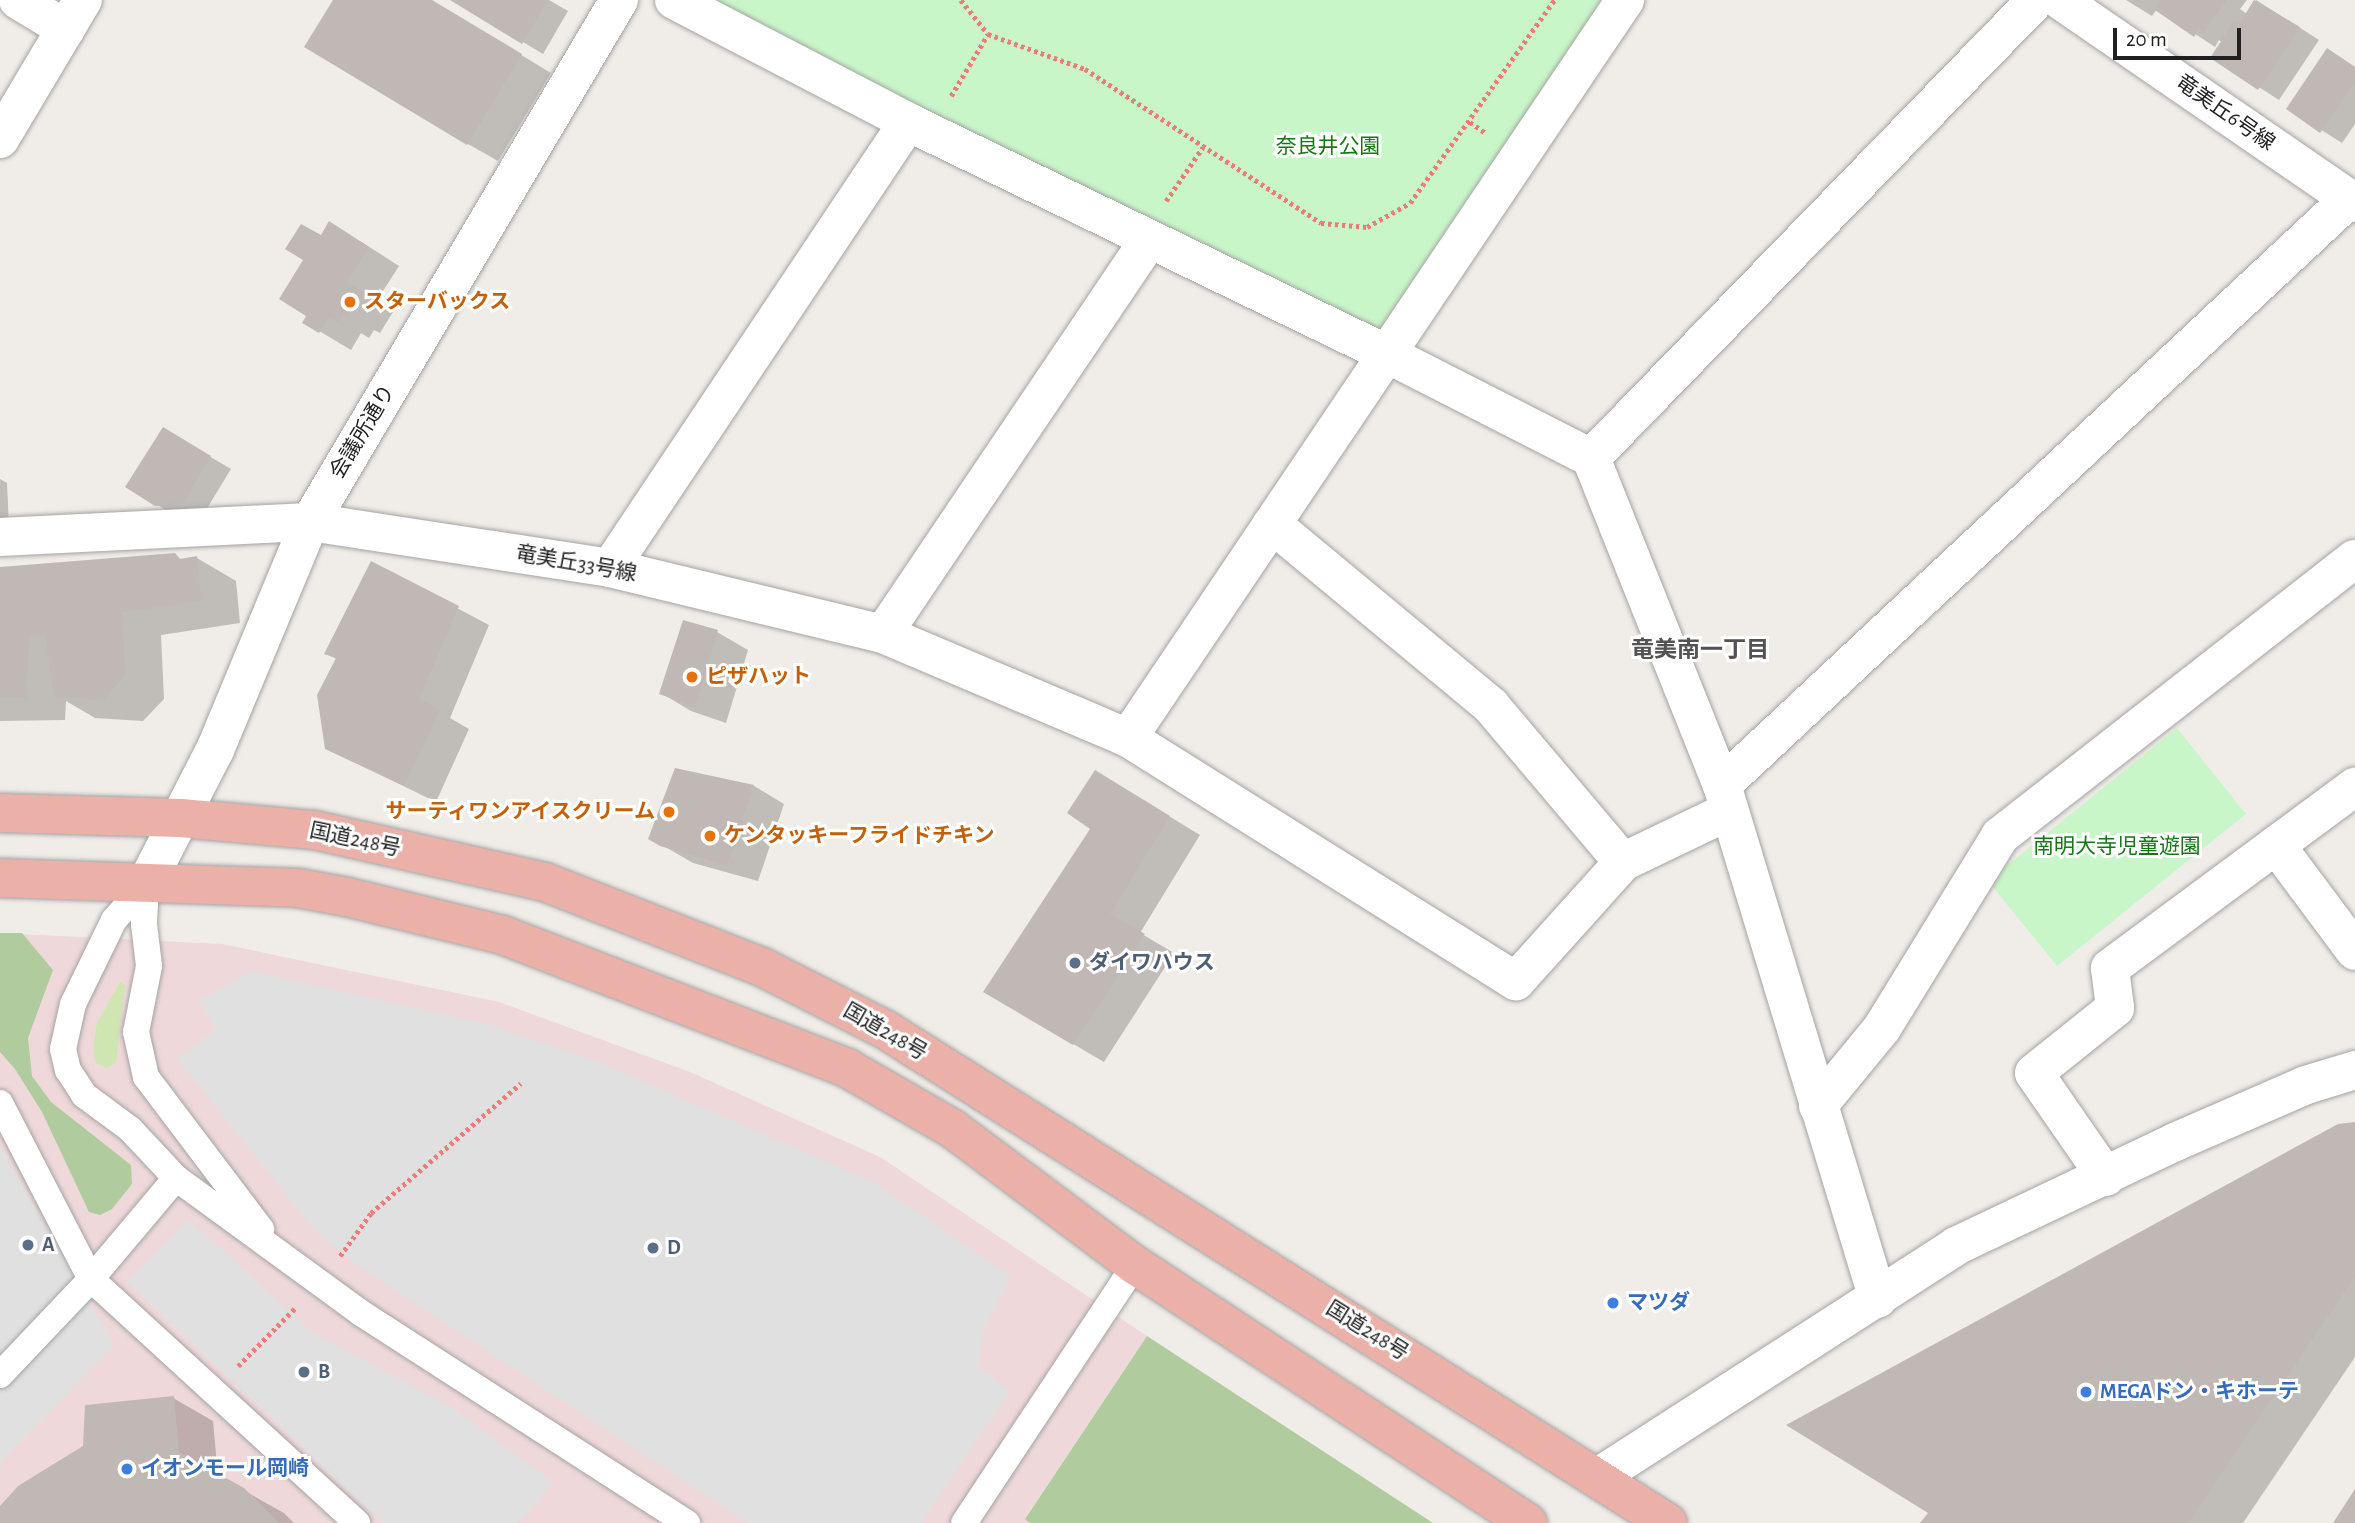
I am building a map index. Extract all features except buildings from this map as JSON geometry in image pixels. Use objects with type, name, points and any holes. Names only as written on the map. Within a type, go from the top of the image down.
[{"type":"highway","name":"国道248号","points":[[0,813],[181,818],[314,830],[545,883],[764,968],[897,1037],[1668,1523]]},
{"type":"highway","points":[[0,878],[298,888],[438,919],[503,935],[847,1068],[953,1129],[1135,1265],[1528,1523]]},
{"type":"street","points":[[0,139],[74,14],[18,0]]},
{"type":"street","name":"会議所通り","points":[[146,884],[215,750],[310,522],[619,0]]},
{"type":"street","points":[[674,0],[919,127],[1387,354],[1591,458],[1726,798],[1878,1299]]},
{"type":"street","points":[[1128,738],[1625,0]]},
{"type":"street","points":[[1591,458],[2036,0]]},
{"type":"street","name":"竜美丘6号線","points":[[2060,0],[2353,198]]},
{"type":"street","points":[[610,568],[919,127]]},
{"type":"street","points":[[1272,524],[1491,706],[1623,862],[1726,798],[2353,198]]},
{"type":"street","points":[[883,634],[1146,237]]},
{"type":"street","name":"竜美丘33号線","points":[[0,537],[310,522],[610,568],[883,634],[1128,738],[1516,981],[1623,862]]},
{"type":"street","points":[[1818,1106],[1882,1028],[2000,836],[2355,559]]},
{"type":"street","points":[[2106,1177],[2034,1073],[2115,1008],[2110,968],[2355,786]]},
{"type":"street","points":[[2276,845],[2355,951]]},
{"type":"street","points":[[1598,1477],[1878,1299],[1956,1246],[2175,1142],[2306,1085],[2355,1070]]},
{"type":"lane","points":[[146,884],[114,920],[73,1003],[63,1049],[68,1069],[85,1095],[130,1129],[176,1178],[360,1313],[687,1523]]},
{"type":"lane","points":[[146,884],[144,924],[149,966],[136,1032],[146,1077],[280,1254]]},
{"type":"lane","points":[[0,1103],[91,1279],[357,1523]]},
{"type":"lane","points":[[0,1375],[91,1279],[176,1178]]},
{"type":"lane","points":[[964,1523],[1135,1265]]},
{"type":"path","points":[[961,0],[988,34],[1086,69],[1321,223],[1367,227],[1410,203],[1555,0]]},
{"type":"path","points":[[919,127],[988,34]]},
{"type":"path","points":[[1146,237],[1203,147]]},
{"type":"path","points":[[215,1390],[319,1283],[371,1213],[521,1083]]},
{"type":"shaded area","points":[[0,933],[222,944],[499,1002],[690,1072],[880,1157],[1147,1336],[1025,1518],[1030,1523],[0,1523]]},
{"type":"shaded area","name":"D","points":[[251,971],[488,1024],[595,1060],[873,1182],[1011,1276],[984,1328],[978,1366],[1010,1391],[921,1523],[747,1523],[355,1264],[316,1232],[177,1059],[216,1029],[199,1001]]},
{"type":"shaded area","name":"A","points":[[0,1146],[114,1345],[0,1463]]},
{"type":"shaded area","name":"B","points":[[188,1219],[312,1332],[453,1408],[554,1483],[517,1523],[383,1523],[126,1281]]},
{"type":"green space","name":"奈良井公園","points":[[704,0],[1605,0],[1380,338]]},
{"type":"green space","name":"南明大寺児童遊園","points":[[2177,728],[2246,814],[2057,966],[1988,881]]},
{"type":"green space","points":[[0,933],[22,933],[53,970],[28,1038],[32,1076],[51,1102],[131,1165],[132,1184],[112,1209],[100,1215],[89,1212],[42,1112],[15,1069],[0,1052]]},
{"type":"green space","points":[[120,982],[125,985],[116,1063],[106,1068],[96,1063],[93,1051],[97,1023]]},
{"type":"green space","points":[[1147,1336],[1433,1523],[1030,1523],[1025,1519]]},
{"type":"place","name":"スターバックス","points":[[350,302]]},
{"type":"place","name":"ピザハット","points":[[692,677]]},
{"type":"place","name":"サーティワンアイスクリーム","points":[[669,812]]},
{"type":"place","name":"ケンタッキーフライドチキン","points":[[710,836]]},
{"type":"place","name":"ダイワハウス","points":[[1075,963]]},
{"type":"place","name":"A","points":[[28,1245]]},
{"type":"place","name":"D","points":[[653,1248]]},
{"type":"place","name":"マツダ","points":[[1613,1303]]},
{"type":"place","name":"B","points":[[304,1372]]},
{"type":"place","name":"MEGAドン・キホーテ","points":[[2086,1392]]},
{"type":"place","name":"イオンモール岡崎","points":[[127,1469]]},
{"type":"district","name":"竜美南一丁目","points":[[1700,651]]}]
